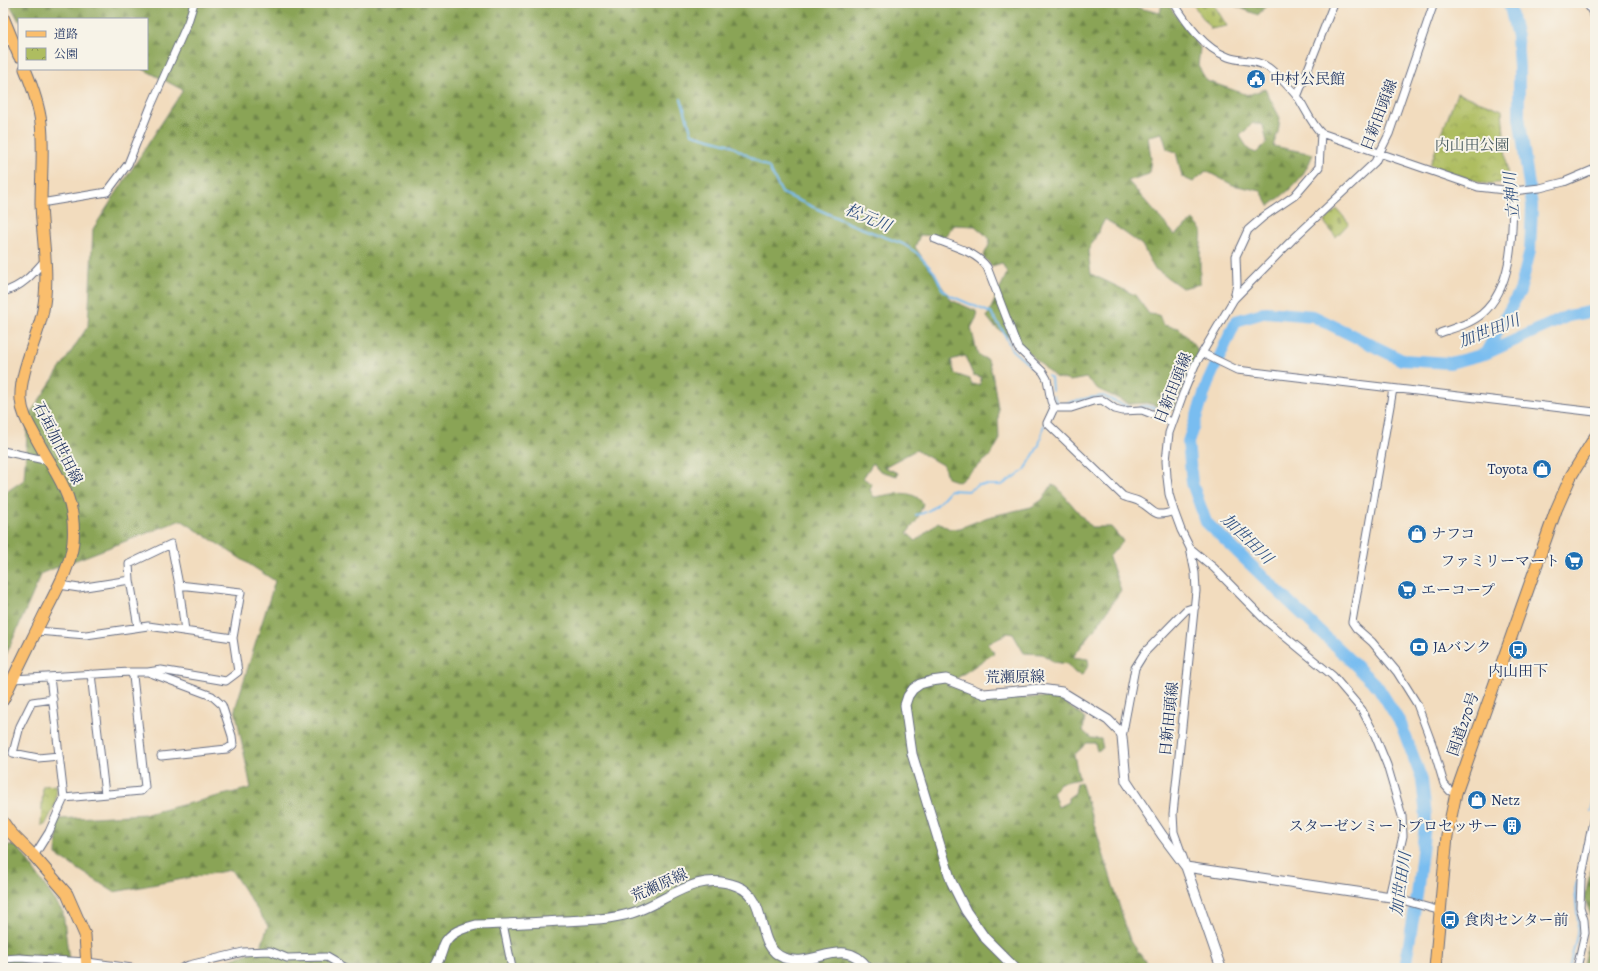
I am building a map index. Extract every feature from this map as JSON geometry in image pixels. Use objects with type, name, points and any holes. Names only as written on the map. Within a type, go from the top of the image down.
[{"type":"main road","points":[[3,17],[8,42],[18,55]]},
{"type":"main road","name":"石垣加世田線","points":[[3,700],[59,585],[71,554],[73,543],[73,522],[68,496],[63,483],[49,461],[24,414],[21,400],[23,378],[43,309],[46,259],[41,203],[41,122],[25,70]]},
{"type":"main road","name":"国道270号","points":[[1436,968],[1437,910],[1447,836],[1456,793],[1556,510],[1571,476],[1595,437]]},
{"type":"main road","points":[[3,822],[10,832],[34,856],[67,894],[85,935],[87,965]]},
{"type":"street","points":[[41,203],[107,192],[128,164],[151,106],[188,22],[194,3]]},
{"type":"street","points":[[1174,3],[1191,27],[1210,47],[1228,57],[1260,63],[1268,68],[1297,97],[1315,128],[1320,132],[1478,187],[1517,190],[1542,188],[1564,182],[1595,169]]},
{"type":"street","points":[[1297,97],[1334,3]]},
{"type":"street","name":"日新田頭線","points":[[1221,968],[1174,832],[1173,814],[1195,607],[1195,573],[1190,548],[1181,530],[1169,494],[1166,460],[1169,433],[1182,394],[1234,299],[1292,240],[1375,162],[1380,154],[1434,3]]},
{"type":"street","points":[[1587,3],[1595,17]]},
{"type":"street","points":[[1234,299],[1237,284],[1236,256],[1248,230],[1260,219],[1294,196],[1319,167],[1320,132]]},
{"type":"street","points":[[1440,333],[1466,324],[1481,315],[1494,301],[1502,284],[1511,249],[1517,190]]},
{"type":"street","points":[[935,239],[975,255],[983,261],[987,267],[1018,348],[1043,372],[1047,379],[1051,401],[1054,408],[1047,422],[1122,496],[1136,500],[1157,514],[1163,515],[1174,511]]},
{"type":"street","points":[[3,292],[14,288],[29,279],[46,259]]},
{"type":"street","points":[[1203,354],[1236,369],[1595,412]]},
{"type":"street","points":[[1393,388],[1352,622],[1356,628],[1372,642],[1397,672],[1417,704],[1432,744],[1444,784],[1450,791],[1456,793]]},
{"type":"street","points":[[1054,408],[1071,408],[1093,401],[1102,400],[1115,410],[1122,412],[1142,410],[1172,422]]},
{"type":"street","points":[[3,451],[49,461]]},
{"type":"street","points":[[138,627],[130,580],[129,564],[171,544],[179,585],[185,631]]},
{"type":"street","points":[[1190,548],[1214,568],[1266,621],[1333,676],[1362,710],[1374,733],[1387,765],[1402,816],[1403,836],[1390,897]]},
{"type":"street","points":[[59,585],[80,588],[130,580]]},
{"type":"street","points":[[13,679],[148,672],[160,670],[226,681],[238,672],[233,638],[241,592],[179,585]]},
{"type":"street","points":[[1195,607],[1186,610],[1145,652],[1135,668],[1122,738],[1126,781],[1162,835],[1186,867],[1390,897],[1437,910]]},
{"type":"street","points":[[36,631],[86,635],[148,626],[233,638]]},
{"type":"street","points":[[64,798],[141,791],[145,787],[134,676],[130,672]]},
{"type":"street","points":[[148,672],[212,696],[222,705],[232,736],[233,745],[227,749],[161,756]]},
{"type":"street","points":[[91,674],[105,794]]},
{"type":"street","points":[[34,856],[48,832],[64,798],[50,677]]},
{"type":"street","name":"荒瀬原線","points":[[1015,968],[985,938],[966,911],[951,881],[912,754],[905,705],[908,696],[913,689],[920,684],[931,680],[946,679],[984,694],[1040,688],[1062,692],[1108,720],[1120,732],[1122,738]]},
{"type":"street","points":[[53,699],[32,702],[20,726],[13,753],[38,758],[59,756]]},
{"type":"street","points":[[1577,968],[1585,932],[1584,920],[1580,907],[1581,880],[1595,811]]},
{"type":"street","name":"荒瀬原線","points":[[434,968],[440,960],[445,943],[455,932],[476,925],[586,920],[632,913],[652,905],[683,888],[704,882],[718,882],[737,886],[752,896],[757,904],[767,940],[772,950],[778,955],[792,960],[802,960],[843,952],[852,954],[868,968]]},
{"type":"street","points":[[503,924],[512,968]]},
{"type":"street","points":[[182,968],[243,952],[270,951],[287,958],[326,957],[345,968]]},
{"type":"street","points":[[3,959],[19,958],[132,968]]},
{"type":"green space","points":[[9,3],[1118,3],[1160,13],[1162,3],[1167,3],[1200,48],[1198,66],[1207,81],[1248,95],[1265,89],[1280,118],[1278,132],[1273,146],[1313,154],[1305,171],[1296,183],[1269,206],[1261,191],[1233,185],[1206,171],[1193,182],[1182,177],[1176,152],[1167,149],[1162,133],[1148,136],[1151,158],[1149,174],[1128,181],[1175,235],[1193,220],[1202,230],[1200,284],[1182,288],[1154,268],[1142,245],[1105,219],[1088,251],[1091,274],[1135,295],[1149,314],[1159,315],[1163,325],[1179,328],[1196,347],[1198,353],[1173,410],[1146,403],[1129,404],[1098,389],[1086,378],[1070,381],[1055,377],[1021,346],[994,326],[987,317],[1007,273],[1002,263],[992,266],[983,257],[989,245],[990,239],[975,226],[954,225],[945,236],[920,235],[915,247],[951,300],[976,311],[977,317],[971,328],[978,355],[988,360],[992,373],[998,407],[999,441],[990,456],[959,482],[947,478],[944,466],[916,450],[884,467],[898,473],[897,476],[880,471],[873,463],[863,478],[872,484],[870,490],[874,497],[901,493],[913,495],[919,499],[923,504],[917,520],[907,533],[916,541],[938,522],[950,529],[960,528],[988,517],[1031,507],[1042,500],[1052,485],[1057,487],[1091,527],[1111,527],[1123,541],[1109,557],[1121,590],[1100,622],[1073,657],[1088,659],[1089,665],[1082,675],[1075,673],[1067,664],[1054,662],[1042,654],[1024,653],[1013,634],[1008,633],[988,643],[994,653],[947,685],[989,699],[1056,697],[1085,718],[1083,731],[1091,738],[1101,739],[1103,748],[1097,751],[1095,743],[1087,743],[1074,755],[1079,779],[1060,783],[1053,792],[1058,807],[1068,802],[1068,798],[1075,793],[1077,783],[1081,782],[1130,940],[1150,968],[208,968],[260,949],[268,926],[231,870],[114,892],[56,855],[58,819],[146,814],[251,788],[235,709],[275,581],[181,520],[42,573],[3,662],[3,494],[24,480],[28,417],[88,326],[93,229],[183,90],[145,70],[148,70],[148,18],[18,19]],"holes":[[[1253,123],[1263,125],[1267,142],[1256,153],[1249,150],[1240,136]],[[965,356],[973,375],[981,377],[980,385],[972,384],[970,379],[955,374],[951,360]]]},
{"type":"green space","points":[[1192,3],[1213,3],[1227,26],[1211,29]]},
{"type":"green space","points":[[1228,3],[1269,3],[1258,15]]},
{"type":"green space","name":"内山田公園","points":[[1457,93],[1502,110],[1508,182],[1485,184],[1430,165]]},
{"type":"green space","points":[[1337,209],[1349,223],[1336,237],[1324,222]]},
{"type":"green space","points":[[57,785],[55,806],[45,825],[41,825],[43,786]]},
{"type":"green space","points":[[3,844],[18,847],[63,912],[69,961],[3,964]]},
{"type":"green space","points":[[1595,858],[1595,968],[1582,968],[1593,922],[1585,899],[1592,860]]},
{"type":"waterway","name":"立神川","points":[[1485,354],[1520,291],[1530,251],[1532,206],[1519,116],[1519,68],[1517,37],[1509,3]]},
{"type":"waterway","name":"松元川","points":[[681,99],[692,134],[728,144],[769,168],[782,193],[853,225],[903,244],[917,253],[935,273],[942,289],[951,296],[991,313],[1003,331],[1012,350],[1041,375]]},
{"type":"waterway","name":"加世田川","points":[[1405,968],[1417,895],[1426,816],[1422,780],[1401,724],[1378,687],[1206,522],[1192,483],[1188,442],[1208,382],[1236,321],[1266,312],[1313,316],[1402,360],[1450,363],[1485,354],[1568,316],[1595,311]]},
{"type":"waterway","name":"松元川","points":[[1048,376],[1051,378],[1052,390]]},
{"type":"waterway","name":"松元川","points":[[1053,396],[1059,405],[1103,396],[1128,407]]},
{"type":"waterway","name":"松元川","points":[[1139,407],[1145,406],[1163,410]]},
{"type":"waterway","points":[[916,515],[927,512],[950,490],[968,491],[978,485],[1002,485],[1025,470],[1039,445],[1044,424]]},
{"type":"waterway","points":[[1591,812],[1595,796]]},
{"type":"waterway","points":[[1569,968],[1578,923],[1575,890],[1585,844]]},
{"type":"place","name":"中村公民館","points":[[1256,79]]},
{"type":"place","name":"Toyota","points":[[1542,469]]},
{"type":"place","name":"ナフコ","points":[[1417,534]]},
{"type":"place","name":"ファミリーマート","points":[[1574,561]]},
{"type":"place","name":"エーコープ","points":[[1407,590]]},
{"type":"place","name":"JAバンク","points":[[1419,647]]},
{"type":"place","name":"内山田下","points":[[1518,650]]},
{"type":"place","name":"Netz","points":[[1477,800]]},
{"type":"place","name":"スターゼンミートプロセッサー","points":[[1512,826]]},
{"type":"place","name":"食肉センター前","points":[[1450,920]]}]
